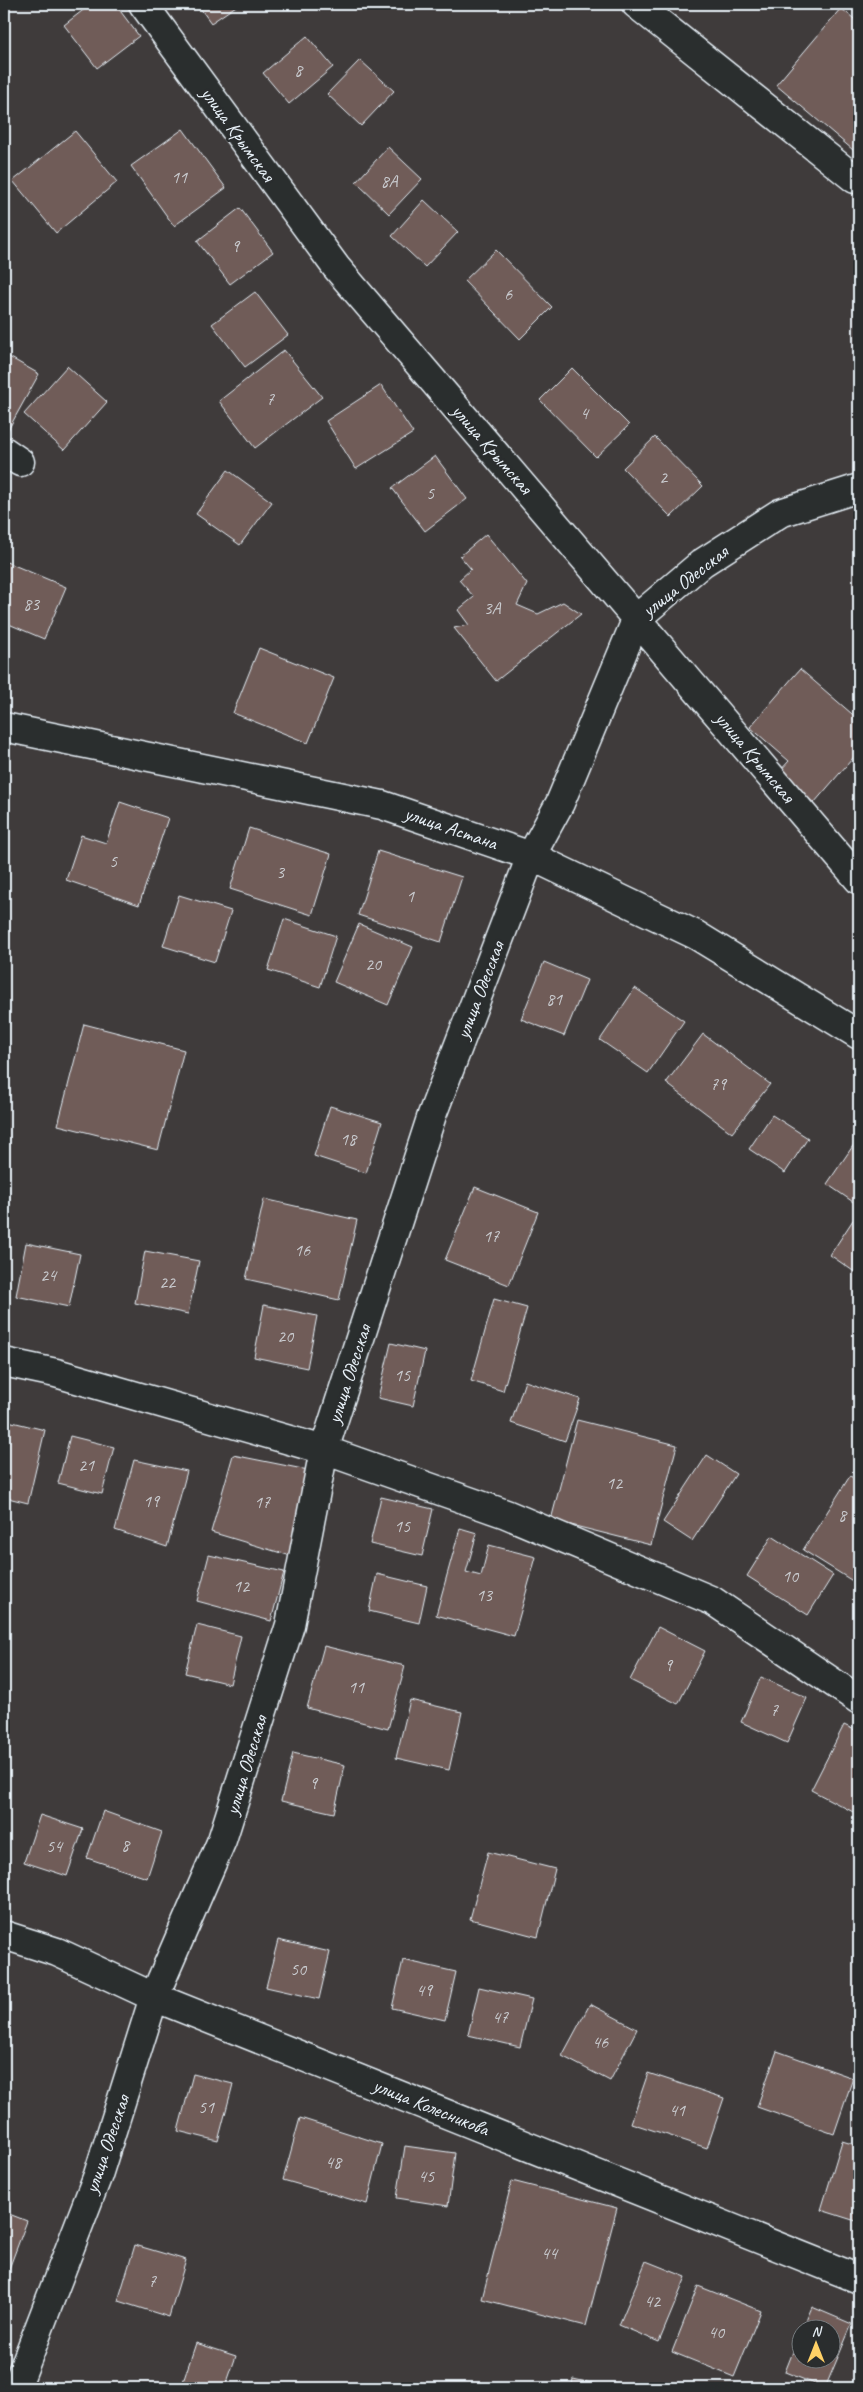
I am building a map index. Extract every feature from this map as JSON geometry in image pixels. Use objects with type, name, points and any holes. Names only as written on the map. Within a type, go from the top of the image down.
[{"type":"street","name":"улица Крымская","points":[[143,4],[336,267],[859,880]]},
{"type":"street","points":[[636,4],[855,179]]},
{"type":"street","name":"улица Одесская","points":[[16,2388],[98,2175],[154,1997],[222,1840],[290,1626],[324,1450],[432,1115],[531,856],[560,803],[637,618],[702,563],[780,513],[859,488]]},
{"type":"street","name":"улица Астана","points":[[4,727],[382,805],[531,856],[696,935],[859,1035]]},
{"type":"street","points":[[4,1362],[56,1373],[324,1450],[506,1514],[713,1601],[859,1700]]},
{"type":"street","name":"улица Колесникова","points":[[4,1935],[57,1952],[154,1997],[859,2279]]},
{"type":"building","points":[[91,4],[115,4],[139,36],[97,68],[64,25]]},
{"type":"building","points":[[197,4],[239,4],[211,23]]},
{"type":"building","points":[[841,8],[859,23],[859,155],[776,85]]},
{"type":"building","points":[[307,36],[333,67],[289,104],[263,73]]},
{"type":"building","points":[[360,60],[394,91],[361,126],[327,94]]},
{"type":"building","points":[[183,129],[226,188],[174,226],[131,166]]},
{"type":"building","points":[[75,131],[117,182],[56,233],[13,181]]},
{"type":"building","points":[[388,147],[422,179],[389,214],[356,182]]},
{"type":"building","points":[[424,200],[458,232],[425,267],[392,236]]},
{"type":"building","points":[[240,208],[273,252],[230,284],[197,241]]},
{"type":"building","points":[[496,250],[552,307],[520,339],[464,281]]},
{"type":"building","points":[[255,292],[288,335],[245,367],[212,324]]},
{"type":"building","points":[[284,350],[322,397],[255,448],[219,401]]},
{"type":"building","points":[[4,354],[39,374],[8,430],[4,428]]},
{"type":"building","points":[[67,366],[107,402],[64,450],[24,414]]},
{"type":"building","points":[[572,368],[629,425],[596,457],[540,400]]},
{"type":"building","points":[[381,385],[413,433],[356,469],[326,421]]},
{"type":"building","points":[[655,437],[703,486],[671,517],[623,468]]},
{"type":"building","points":[[435,456],[467,499],[425,531],[392,488]]},
{"type":"building","points":[[228,470],[272,502],[240,545],[196,514]]},
{"type":"building","points":[[486,534],[527,584],[517,605],[538,614],[563,602],[581,614],[496,681],[454,628],[469,625],[458,610],[474,597],[459,580],[471,569],[460,556]]},
{"type":"building","points":[[4,561],[66,587],[44,639],[4,622]]},
{"type":"building","points":[[259,648],[334,678],[308,743],[233,713]]},
{"type":"building","points":[[800,669],[859,720],[859,751],[814,803],[778,773],[789,761],[750,727]]},
{"type":"building","points":[[859,791],[859,806],[852,800]]},
{"type":"building","points":[[120,802],[168,818],[139,905],[66,880],[81,835],[106,843]]},
{"type":"building","points":[[249,828],[331,854],[312,915],[230,889]]},
{"type":"building","points":[[378,851],[462,877],[441,942],[358,915]]},
{"type":"building","points":[[179,895],[231,911],[215,962],[163,946]]},
{"type":"building","points":[[284,919],[336,936],[320,987],[268,970]]},
{"type":"building","points":[[359,924],[413,947],[388,1005],[334,982]]},
{"type":"building","points":[[544,962],[587,980],[564,1036],[521,1019]]},
{"type":"building","points":[[635,988],[684,1021],[648,1073],[600,1040]]},
{"type":"building","points":[[84,1024],[184,1050],[158,1150],[58,1125]]},
{"type":"building","points":[[703,1034],[770,1084],[732,1133],[666,1083]]},
{"type":"building","points":[[330,1106],[382,1122],[366,1173],[314,1156]]},
{"type":"building","points":[[772,1115],[808,1138],[785,1173],[749,1149]]},
{"type":"building","points":[[859,1137],[859,1206],[827,1184]]},
{"type":"building","points":[[475,1187],[538,1212],[509,1285],[445,1260]]},
{"type":"building","points":[[264,1199],[357,1220],[339,1300],[246,1279]]},
{"type":"building","points":[[853,1220],[859,1225],[859,1275],[830,1255]]},
{"type":"building","points":[[26,1243],[80,1254],[69,1307],[16,1296]]},
{"type":"building","points":[[145,1251],[199,1261],[188,1314],[135,1303]]},
{"type":"building","points":[[494,1299],[527,1308],[503,1391],[471,1381]]},
{"type":"building","points":[[264,1305],[317,1316],[307,1368],[254,1357]]},
{"type":"building","points":[[391,1343],[425,1351],[413,1406],[378,1398]]},
{"type":"building","points":[[525,1381],[580,1399],[565,1441],[511,1423]]},
{"type":"building","points":[[4,1420],[45,1430],[28,1503],[4,1497]]},
{"type":"building","points":[[577,1420],[677,1445],[651,1545],[551,1520]]},
{"type":"building","points":[[70,1436],[114,1447],[102,1494],[58,1483]]},
{"type":"building","points":[[233,1455],[313,1471],[291,1556],[211,1532]]},
{"type":"building","points":[[707,1455],[736,1474],[692,1541],[663,1522]]},
{"type":"building","points":[[134,1460],[187,1471],[167,1547],[115,1530]]},
{"type":"building","points":[[850,1476],[859,1481],[859,1585],[803,1550]]},
{"type":"building","points":[[381,1497],[433,1509],[422,1556],[370,1544]]},
{"type":"building","points":[[460,1528],[477,1533],[466,1572],[481,1576],[489,1545],[536,1557],[514,1636],[436,1615]]},
{"type":"building","points":[[772,1536],[833,1575],[808,1615],[747,1576]]},
{"type":"building","points":[[209,1555],[284,1572],[271,1621],[197,1601]]},
{"type":"building","points":[[377,1574],[427,1586],[419,1623],[369,1611]]},
{"type":"building","points":[[197,1625],[241,1636],[230,1684],[185,1673]]},
{"type":"building","points":[[658,1627],[705,1651],[678,1704],[630,1680]]},
{"type":"building","points":[[324,1646],[405,1666],[388,1729],[307,1708]]},
{"type":"building","points":[[761,1677],[807,1698],[787,1743],[741,1722]]},
{"type":"building","points":[[410,1700],[462,1712],[449,1770],[396,1758]]},
{"type":"building","points":[[844,1725],[859,1732],[859,1815],[811,1790]]},
{"type":"building","points":[[293,1753],[345,1765],[334,1813],[281,1801]]},
{"type":"building","points":[[103,1811],[162,1832],[147,1878],[87,1858]]},
{"type":"building","points":[[40,1815],[83,1829],[67,1876],[24,1862]]},
{"type":"building","points":[[488,1852],[555,1869],[538,1937],[470,1919]]},
{"type":"building","points":[[278,1940],[330,1952],[319,1999],[266,1987]]},
{"type":"building","points":[[403,1960],[456,1972],[445,2020],[392,2008]]},
{"type":"building","points":[[479,1987],[532,1999],[520,2047],[468,2035]]},
{"type":"building","points":[[590,2004],[637,2029],[610,2081],[562,2056]]},
{"type":"building","points":[[777,2051],[853,2078],[834,2134],[757,2107]]},
{"type":"building","points":[[648,2073],[724,2098],[707,2148],[631,2123]]},
{"type":"building","points":[[193,2074],[233,2084],[218,2141],[178,2131]]},
{"type":"building","points":[[300,2118],[382,2144],[367,2204],[283,2180]]},
{"type":"building","points":[[842,2141],[859,2146],[859,2222],[821,2210]]},
{"type":"building","points":[[405,2146],[455,2153],[448,2206],[397,2198]]},
{"type":"building","points":[[512,2181],[617,2208],[586,2326],[482,2299]]},
{"type":"building","points":[[4,2212],[27,2221],[4,2282]]},
{"type":"building","points":[[135,2245],[186,2260],[169,2317],[118,2301]]},
{"type":"building","points":[[646,2261],[686,2277],[659,2342],[619,2325]]},
{"type":"building","points":[[698,2286],[761,2311],[734,2377],[672,2352]]},
{"type":"building","points":[[812,2307],[852,2324],[840,2352],[840,2320],[806,2320]]},
{"type":"building","points":[[196,2343],[236,2356],[225,2388],[181,2388]]},
{"type":"building","points":[[790,2359],[790,2370],[833,2370],[825,2388],[785,2372]]},
{"type":"building","points":[[573,2379],[615,2388],[571,2388]]}]
